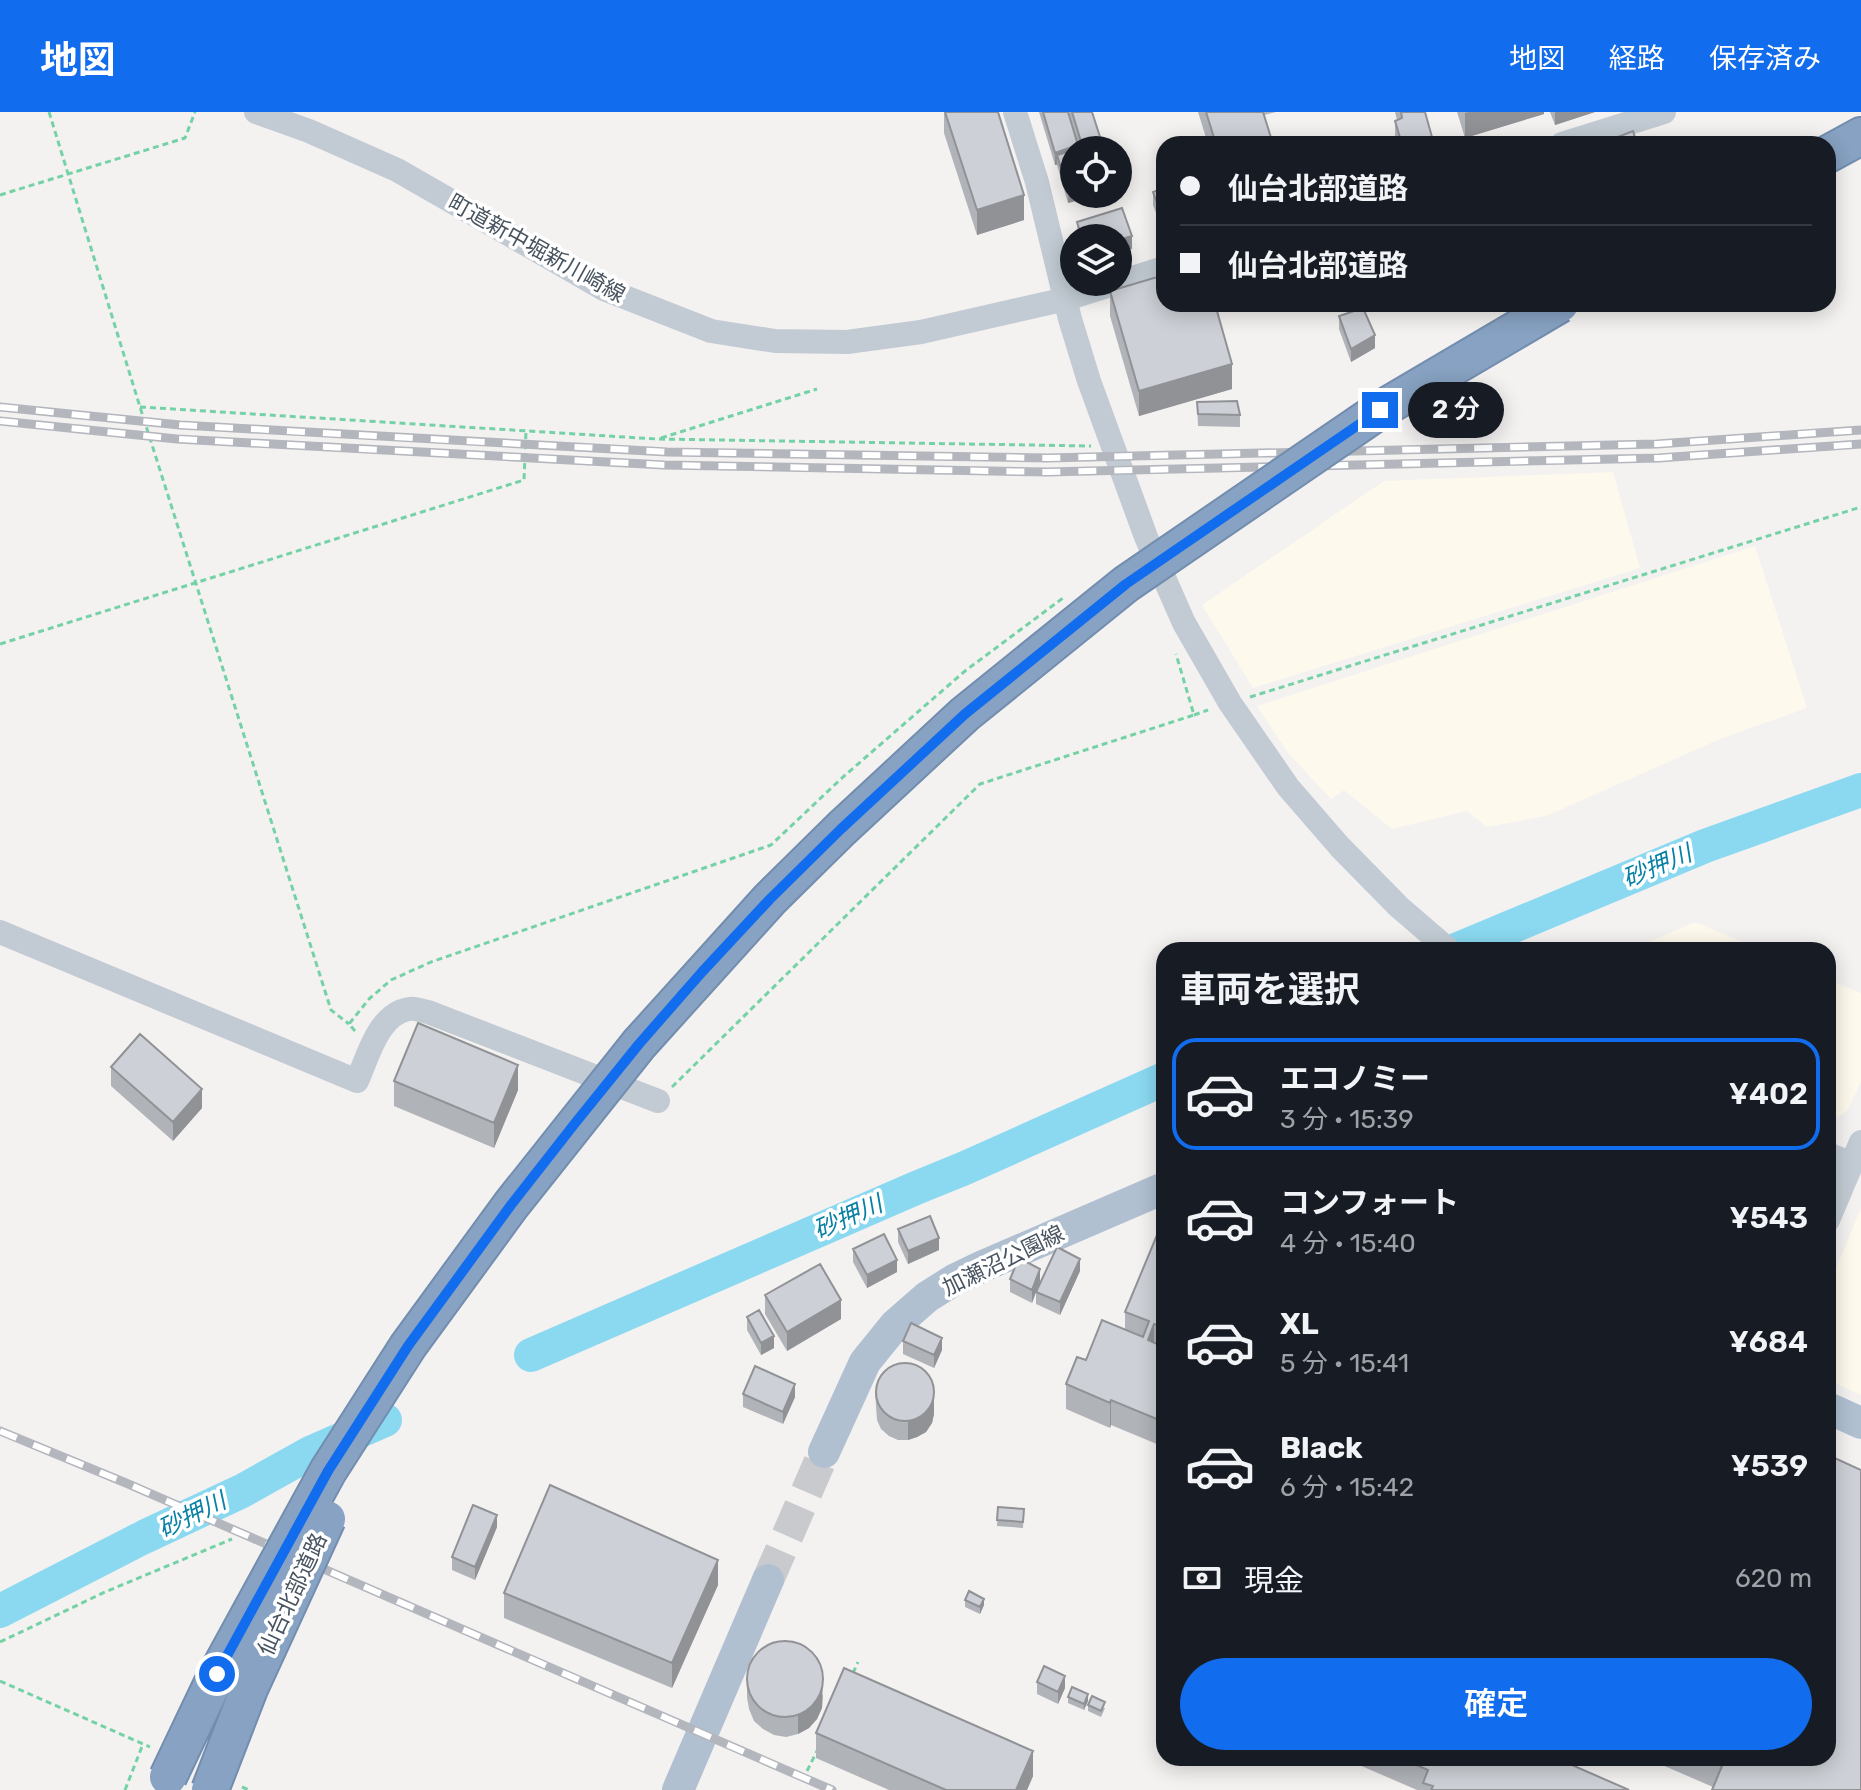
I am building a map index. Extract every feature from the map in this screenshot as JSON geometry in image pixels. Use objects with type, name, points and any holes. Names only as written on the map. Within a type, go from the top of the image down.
[{"type":"highway","points":[[1836,150],[1861,136]]},
{"type":"highway","name":"仙台北部道路","points":[[161,1776],[328,1471],[408,1346],[511,1205],[639,1044],[770,899],[965,714],[1126,584],[1380,410],[1546,312]]},
{"type":"highway","name":"仙台北部道路","points":[[225,1788],[249,1689],[293,1589],[382,1408],[458,1279]]},
{"type":"main road","name":"加瀬沼公園線","points":[[824,1452],[865,1362],[895,1325],[927,1297],[981,1267],[1156,1191]]},
{"type":"main road","points":[[1836,1412],[1861,1423]]},
{"type":"main road","points":[[678,1790],[768,1580]]},
{"type":"street","name":"町道新中堀新川崎線","points":[[256,112],[309,131],[397,170],[604,289],[711,331],[775,341],[847,342],[921,332],[1066,299],[1156,271]]},
{"type":"street","points":[[1015,112],[1037,182],[1089,381],[1152,550],[1184,623],[1230,703],[1288,787],[1340,847],[1399,907],[1440,942]]},
{"type":"street","points":[[1588,136],[1664,112]]},
{"type":"street","points":[[0,932],[357,1081],[380,1031],[395,1014],[410,1009],[428,1012],[658,1101]]},
{"type":"street","points":[[1836,1154],[1856,1153],[1836,1201]]},
{"type":"path","points":[[49,112],[331,1010],[372,1049]]},
{"type":"path","points":[[0,195],[185,138],[195,112]]},
{"type":"path","points":[[657,439],[817,389]]},
{"type":"path","points":[[140,407],[657,439],[1112,446]]},
{"type":"path","points":[[0,644],[524,480],[526,431]]},
{"type":"path","points":[[1230,703],[1861,507]]},
{"type":"path","points":[[349,1024],[369,999],[391,980],[431,962],[771,845],[843,777],[965,671],[1068,594]]},
{"type":"path","points":[[658,1101],[980,784],[1194,715],[1171,637],[1184,623]]},
{"type":"path","points":[[0,1642],[105,1592],[232,1539]]},
{"type":"path","points":[[851,1678],[858,1662]]},
{"type":"path","points":[[0,1681],[143,1744],[161,1776]]},
{"type":"path","points":[[125,1790],[143,1744]]},
{"type":"path","points":[[807,1771],[820,1744]]},
{"type":"path","points":[[225,1788],[249,1790]]},
{"type":"shaded area","points":[[1613,472],[1640,568],[1253,688],[1202,605],[1384,481]]},
{"type":"shaded area","points":[[1755,546],[1807,708],[1720,739],[1546,816],[1487,827],[1467,811],[1392,829],[1344,790],[1331,799],[1288,753],[1257,706]]},
{"type":"shaded area","points":[[1695,922],[1742,942],[1649,942]]},
{"type":"shaded area","points":[[1836,982],[1861,993],[1861,1082],[1848,1110],[1836,1118]]},
{"type":"shaded area","points":[[1861,1208],[1861,1395],[1836,1384],[1836,1269]]},
{"type":"building","points":[[945,112],[998,112],[1024,195],[977,210]]},
{"type":"building","points":[[1043,112],[1068,112],[1075,136],[1060,136],[1060,151],[1055,153]]},
{"type":"building","points":[[1072,112],[1092,112],[1100,136],[1079,136]]},
{"type":"building","points":[[1206,112],[1263,112],[1270,136],[1214,136]]},
{"type":"building","points":[[1401,112],[1425,112],[1432,136],[1400,136],[1395,121],[1402,118]]},
{"type":"building","points":[[1122,208],[1128,224],[1078,224]]},
{"type":"building","points":[[1156,277],[1156,312],[1217,312],[1232,364],[1139,391],[1111,296],[1132,296],[1132,284]]},
{"type":"building","points":[[1365,312],[1375,335],[1351,349],[1339,316]]},
{"type":"building","points":[[1237,401],[1240,415],[1198,414],[1197,402]]},
{"type":"building","points":[[418,1023],[518,1065],[494,1123],[394,1081]]},
{"type":"building","points":[[140,1034],[202,1089],[173,1122],[111,1067]]},
{"type":"building","points":[[930,1216],[939,1238],[908,1251],[898,1229]]},
{"type":"building","points":[[884,1234],[897,1260],[867,1275],[853,1249]]},
{"type":"building","points":[[1156,1237],[1156,1325],[1148,1340],[1156,1344],[1156,1419],[1066,1384],[1077,1357],[1086,1360],[1102,1320],[1143,1337],[1149,1321],[1125,1312]]},
{"type":"building","points":[[1057,1247],[1080,1259],[1060,1302],[1036,1292]]},
{"type":"building","points":[[1019,1258],[1040,1269],[1032,1290],[1010,1279]]},
{"type":"building","points":[[820,1264],[841,1300],[787,1332],[765,1295]]},
{"type":"building","points":[[759,1310],[774,1336],[761,1343],[747,1317]]},
{"type":"building","points":[[911,1323],[942,1338],[934,1355],[903,1341]]},
{"type":"building","points":[[905,1363],[916,1365],[925,1372],[932,1381],[932,1403],[925,1412],[916,1419],[905,1421],[894,1419],[885,1412],[878,1403],[876,1392],[878,1381],[885,1372],[894,1365]]},
{"type":"building","points":[[755,1366],[795,1384],[783,1412],[743,1394]]},
{"type":"building","points":[[1836,1459],[1861,1470],[1861,1790],[1712,1790],[1722,1766],[1836,1766]]},
{"type":"building","points":[[550,1485],[718,1560],[672,1663],[504,1593]]},
{"type":"building","points":[[473,1505],[497,1515],[475,1567],[452,1557]]},
{"type":"building","points":[[998,1507],[1024,1509],[1023,1522],[997,1520]]},
{"type":"building","points":[[969,1591],[984,1599],[980,1607],[965,1600]]},
{"type":"building","points":[[785,1641],[800,1644],[812,1652],[820,1664],[823,1679],[820,1694],[812,1706],[800,1714],[785,1717],[770,1714],[758,1706],[750,1694],[747,1679],[750,1664],[758,1652],[770,1644]]},
{"type":"building","points":[[1044,1666],[1065,1676],[1058,1692],[1037,1682]]},
{"type":"building","points":[[844,1668],[1033,1751],[1016,1790],[946,1790],[816,1733]]},
{"type":"building","points":[[1072,1687],[1088,1694],[1084,1704],[1068,1697]]},
{"type":"building","points":[[1092,1696],[1105,1702],[1101,1711],[1088,1705]]},
{"type":"building","points":[[1419,1766],[1574,1766],[1629,1790],[1431,1790],[1433,1786],[1423,1783],[1428,1770]]},
{"type":"waterway","name":"砂押川","points":[[1475,942],[1705,846],[1861,790]]},
{"type":"waterway","name":"砂押川","points":[[531,1355],[1156,1083]]},
{"type":"waterway","name":"砂押川","points":[[0,1611],[242,1491],[310,1453],[385,1420]]},
{"type":"tunnel","points":[[768,1580],[824,1452]]},
{"type":"railway","points":[[0,407],[180,425],[667,452],[1047,458],[1657,444],[1861,430]]},
{"type":"railway","points":[[0,421],[177,439],[664,465],[1047,472],[1659,458],[1861,444]]},
{"type":"railway","points":[[0,1431],[832,1790]]},
{"type":"route","points":[[217,1674],[328,1471],[408,1346],[576,1122],[702,972],[841,829],[965,714],[1126,584],[1380,410]]}]
